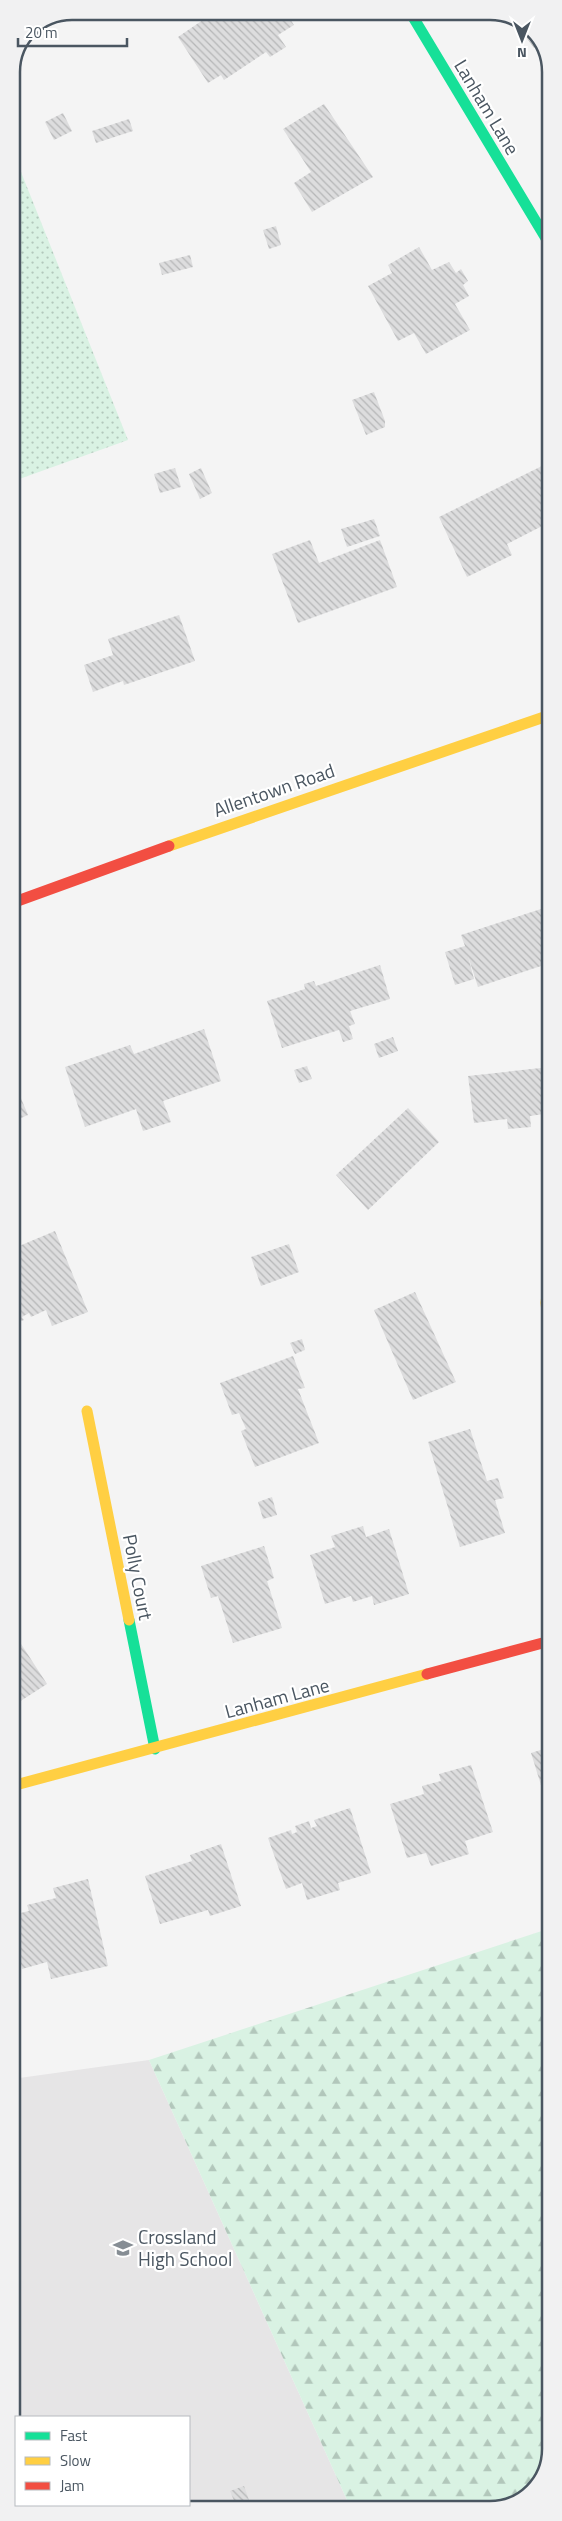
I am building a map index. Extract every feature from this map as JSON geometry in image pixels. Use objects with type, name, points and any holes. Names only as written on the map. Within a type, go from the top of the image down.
[{"type":"street","name":"Lanham Lane","points":[[415,20],[542,232]]},
{"type":"street","name":"Allentown Road","points":[[20,900],[237,821],[542,718]]},
{"type":"street","name":"Polly Court","points":[[87,1411],[155,1749]]},
{"type":"street","name":"Lanham Lane","points":[[20,1784],[542,1643]]},
{"type":"shaded area","name":"Crossland High School","points":[[149,2060],[347,2501],[190,2501],[190,2416],[20,2416],[20,2078]]},
{"type":"green space","points":[[20,170],[128,440],[20,479]]},
{"type":"green space","points":[[542,1931],[542,2449],[538,2469],[524,2488],[510,2497],[490,2501],[347,2501],[149,2060]]},
{"type":"building","points":[[203,20],[291,20],[294,25],[278,35],[286,47],[270,57],[266,52],[224,80],[221,75],[208,83],[178,37]]},
{"type":"building","points":[[522,31],[535,46],[534,48]]},
{"type":"building","points":[[324,104],[373,177],[312,212],[294,183],[311,172],[283,129]]},
{"type":"building","points":[[63,113],[72,131],[54,140],[45,122]]},
{"type":"building","points":[[129,119],[133,131],[96,143],[92,131]]},
{"type":"building","points":[[276,226],[281,245],[269,249],[263,230]]},
{"type":"building","points":[[419,247],[432,270],[449,262],[456,273],[461,269],[468,281],[463,285],[469,296],[455,304],[470,330],[426,354],[414,333],[398,341],[368,286],[392,273],[388,265]]},
{"type":"building","points":[[190,255],[193,267],[162,275],[159,263]]},
{"type":"building","points":[[374,392],[385,421],[385,427],[366,435],[352,400]]},
{"type":"building","points":[[542,466],[542,526],[507,544],[512,555],[467,577],[439,517]]},
{"type":"building","points":[[175,468],[181,487],[160,493],[154,474]]},
{"type":"building","points":[[201,468],[212,493],[200,499],[189,474]]},
{"type":"building","points":[[374,519],[380,536],[347,547],[341,529]]},
{"type":"building","points":[[310,540],[319,563],[380,540],[397,587],[298,623],[272,554]]},
{"type":"building","points":[[179,615],[195,661],[124,685],[123,681],[93,692],[84,665],[113,655],[108,639]]},
{"type":"building","points":[[542,909],[542,966],[478,987],[468,956],[474,979],[455,985],[445,952],[465,946],[461,935]]},
{"type":"building","points":[[380,965],[390,999],[350,1011],[355,1024],[349,1026],[353,1039],[343,1042],[339,1030],[282,1048],[267,1001],[305,989],[304,984],[314,981],[316,986]]},
{"type":"building","points":[[204,1029],[221,1081],[163,1101],[171,1122],[143,1131],[136,1109],[85,1127],[65,1067],[130,1045],[134,1054]]},
{"type":"building","points":[[393,1037],[398,1051],[379,1058],[374,1044]]},
{"type":"building","points":[[307,1066],[312,1079],[299,1083],[294,1070]]},
{"type":"building","points":[[542,1068],[542,1114],[530,1116],[531,1127],[508,1129],[507,1119],[474,1123],[468,1076]]},
{"type":"building","points":[[20,1096],[28,1115],[20,1118]]},
{"type":"building","points":[[408,1108],[439,1142],[368,1210],[336,1175]]},
{"type":"building","points":[[55,1231],[88,1312],[52,1326],[46,1310],[31,1317],[29,1313],[22,1317],[24,1320],[20,1321],[20,1246]]},
{"type":"building","points":[[289,1244],[299,1272],[261,1286],[251,1257]]},
{"type":"building","points":[[415,1292],[456,1382],[413,1400],[374,1310]]},
{"type":"building","points":[[302,1339],[305,1350],[295,1354],[290,1343]]},
{"type":"building","points":[[293,1356],[305,1388],[298,1389],[319,1443],[255,1467],[241,1431],[246,1429],[239,1413],[232,1415],[220,1383]]},
{"type":"building","points":[[470,1429],[487,1481],[498,1478],[504,1498],[495,1500],[505,1533],[460,1547],[428,1442]]},
{"type":"building","points":[[272,1497],[277,1515],[263,1519],[258,1502]]},
{"type":"building","points":[[363,1526],[366,1537],[389,1529],[409,1594],[374,1605],[372,1596],[353,1602],[351,1596],[325,1604],[310,1555],[335,1547],[331,1536]]},
{"type":"building","points":[[264,1546],[274,1578],[267,1581],[282,1628],[233,1643],[218,1596],[211,1598],[201,1566]]},
{"type":"building","points":[[20,1642],[47,1684],[20,1701]]},
{"type":"building","points":[[542,1750],[542,1788],[531,1753]]},
{"type":"building","points":[[471,1765],[493,1832],[465,1841],[469,1854],[431,1866],[426,1853],[407,1858],[390,1804],[424,1794],[422,1786],[441,1781],[439,1774]]},
{"type":"building","points":[[350,1808],[371,1873],[338,1883],[340,1890],[307,1900],[302,1883],[286,1889],[268,1838],[291,1830],[292,1834],[297,1832],[295,1826],[309,1821],[311,1828],[317,1826],[314,1820]]},
{"type":"building","points":[[221,1844],[241,1906],[210,1916],[208,1910],[160,1924],[145,1876],[192,1861],[190,1855]]},
{"type":"building","points":[[88,1879],[108,1966],[51,1979],[47,1962],[22,1969],[20,1958],[20,1913],[29,1911],[27,1905],[56,1898],[53,1888]]},
{"type":"building","points":[[244,2486],[249,2501],[234,2501],[230,2491]]},
{"type":"traffic: fast","points":[[415,20],[542,232]]},
{"type":"traffic: fast","points":[[129,1620],[155,1749]]},
{"type":"traffic: slow","points":[[169,846],[542,718]]},
{"type":"traffic: slow","points":[[87,1411],[129,1620]]},
{"type":"traffic: slow","points":[[20,1784],[427,1674]]},
{"type":"traffic: jam","points":[[20,900],[169,846]]},
{"type":"traffic: jam","points":[[427,1674],[542,1643]]},
{"type":"place","name":"Crossland High School","points":[[123,2248]]}]
